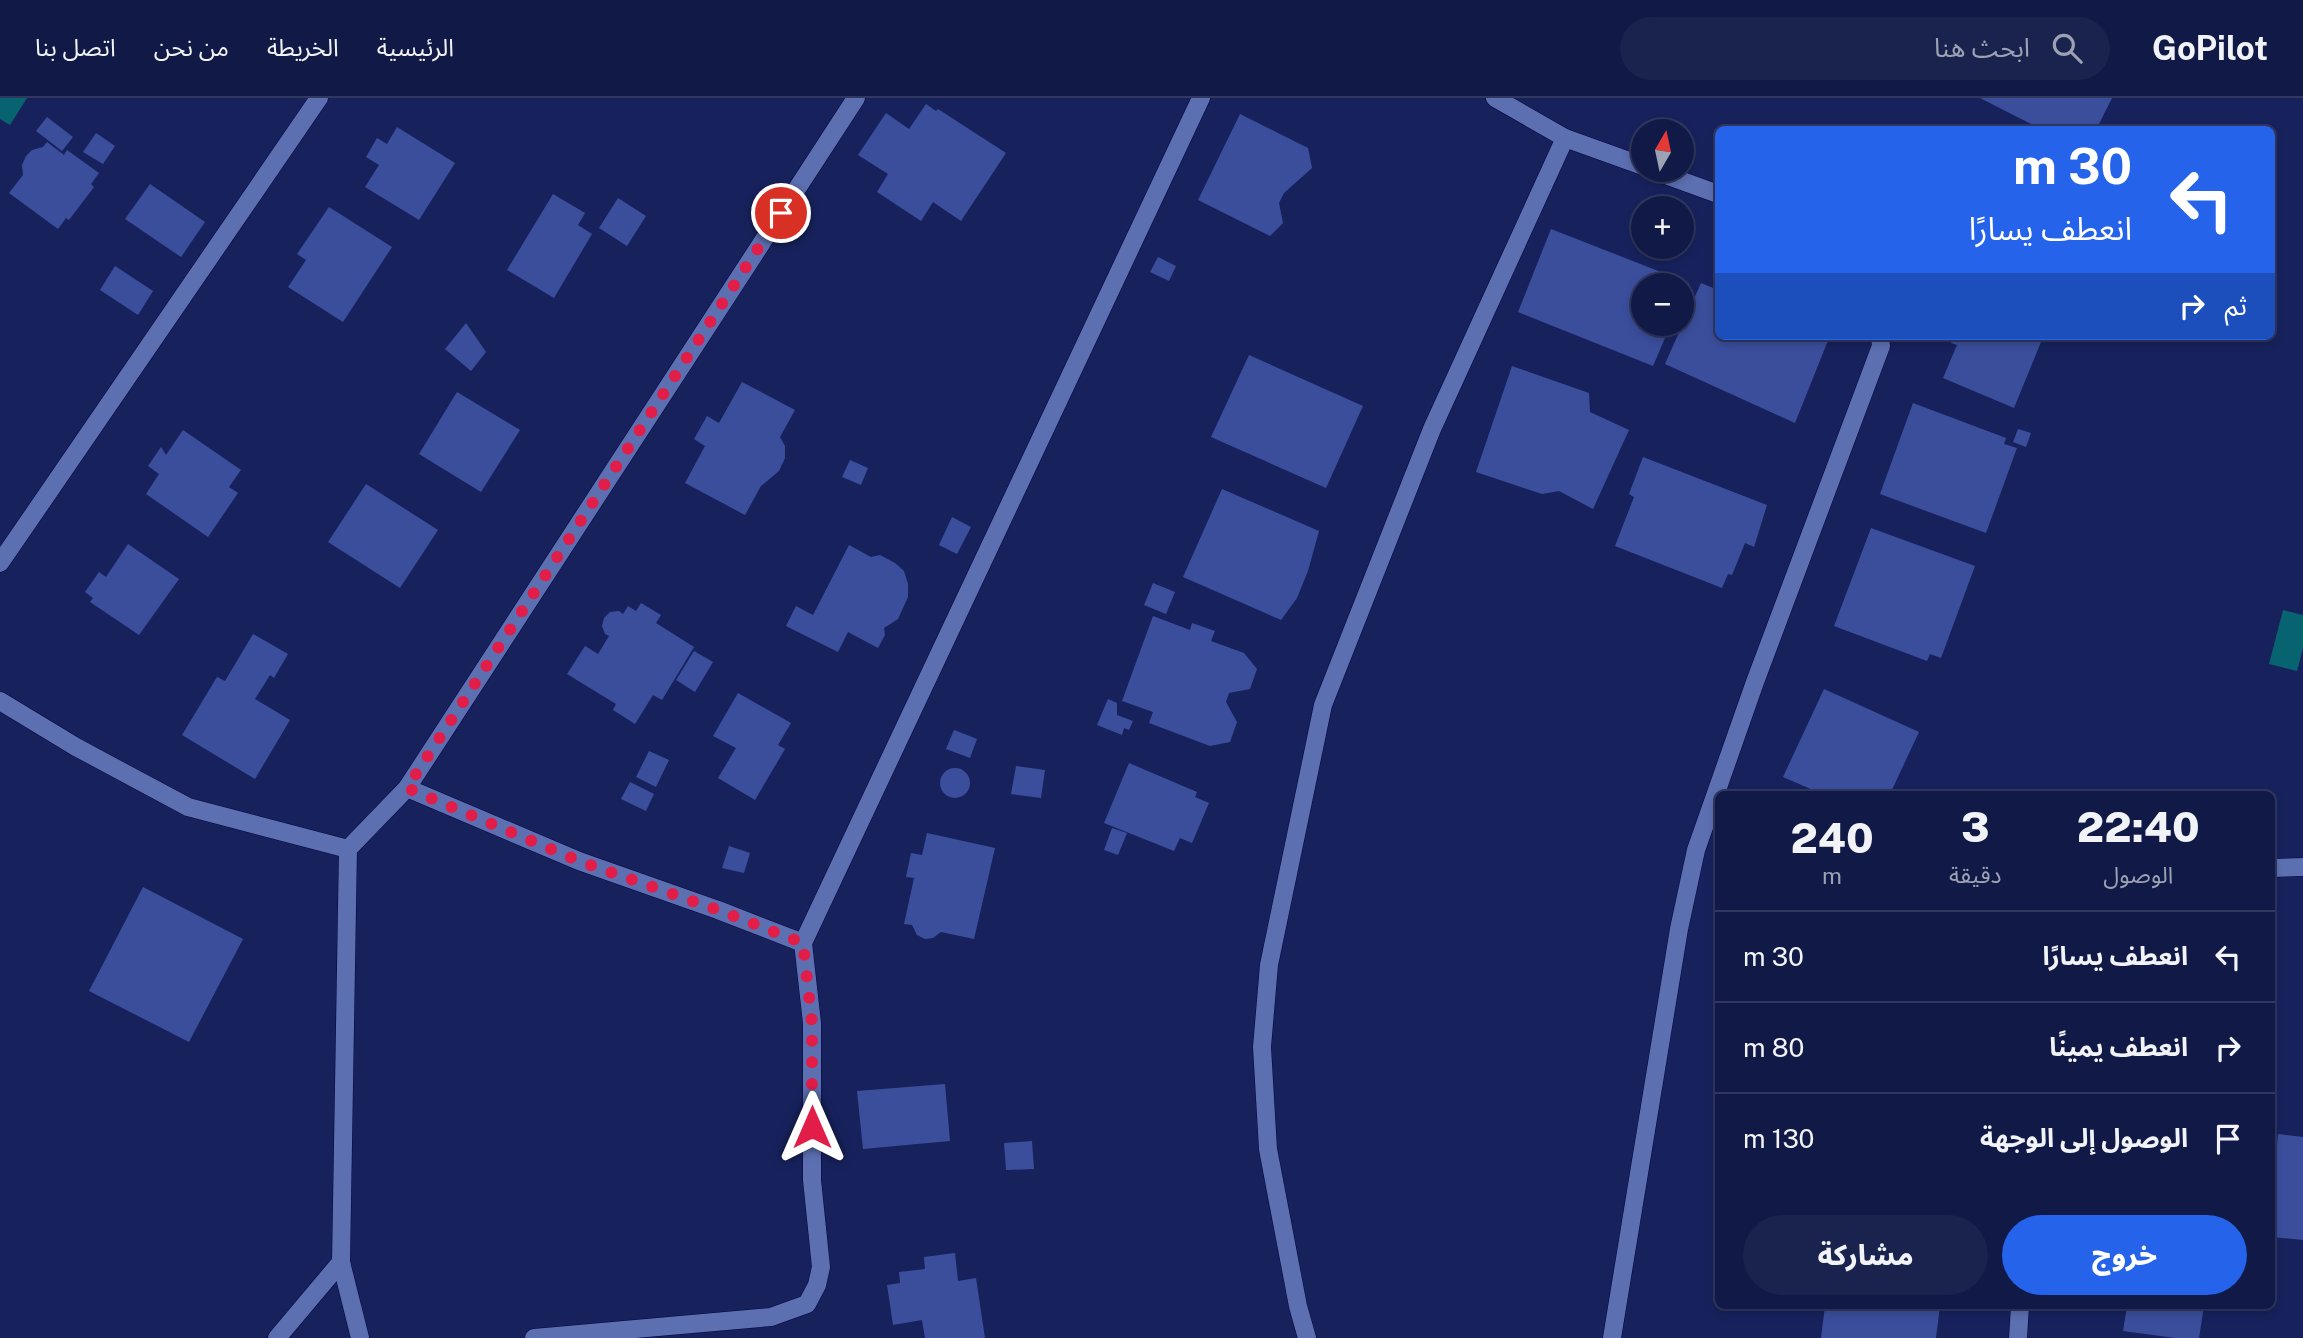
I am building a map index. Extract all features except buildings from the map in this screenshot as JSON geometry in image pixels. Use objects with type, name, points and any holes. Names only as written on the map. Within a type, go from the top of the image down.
[{"type":"street","points":[[0,563],[319,98]]},
{"type":"street","points":[[360,1338],[341,1262],[348,849],[407,788],[856,98]]},
{"type":"street","points":[[534,1338],[771,1317],[807,1304],[817,1284],[821,1267],[812,1180],[812,1023],[803,943],[1201,98]]},
{"type":"street","points":[[1494,98],[1565,138],[1631,162]]},
{"type":"street","points":[[1307,1338],[1298,1306],[1268,1149],[1262,1047],[1269,965],[1323,705],[1432,429],[1565,138]]},
{"type":"street","points":[[1686,182],[1715,193]]},
{"type":"street","points":[[1717,791],[1881,346],[1880,340]]},
{"type":"street","points":[[0,701],[76,747],[188,807],[348,849]]},
{"type":"street","points":[[407,788],[579,861],[803,943]]},
{"type":"street","points":[[1612,1338],[1679,929],[1696,850],[1715,796]]},
{"type":"street","points":[[2275,868],[2303,866]]},
{"type":"street","points":[[277,1338],[341,1262]]},
{"type":"street","points":[[2018,1338],[2020,1309]]},
{"type":"shaded area","points":[[0,98],[27,98],[10,125],[0,119]]},
{"type":"shaded area","points":[[2283,610],[2303,615],[2303,648],[2297,671],[2269,664]]},
{"type":"route","points":[[781,213],[407,788],[579,861],[803,943],[812,1023],[812,1127]]}]
